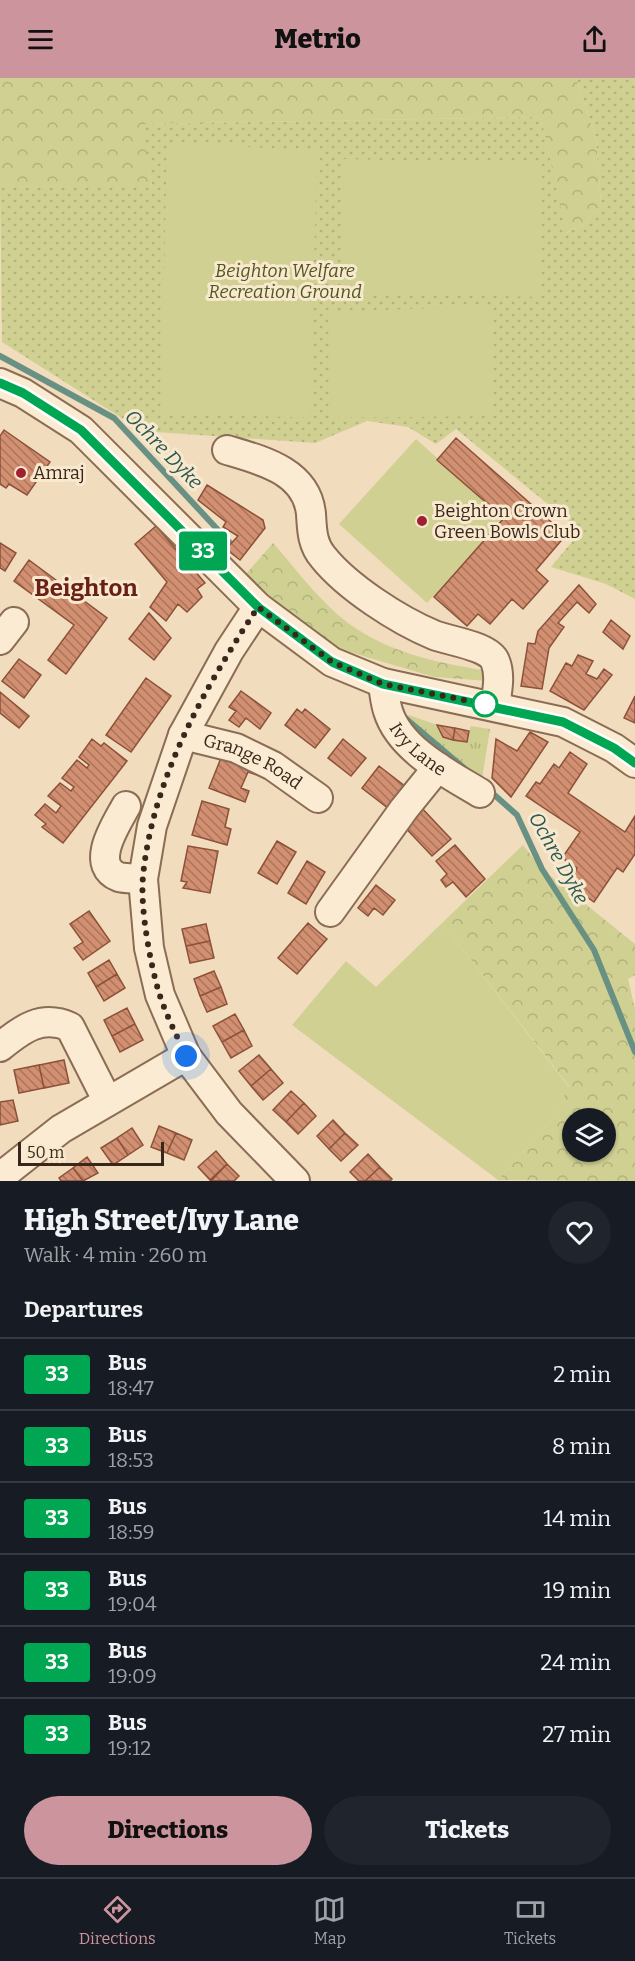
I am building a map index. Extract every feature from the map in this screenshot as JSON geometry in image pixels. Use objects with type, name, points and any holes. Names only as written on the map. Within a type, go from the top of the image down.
[{"type":"street","points":[[0,383],[23,393],[81,430],[258,607],[332,662],[383,684],[563,722],[614,748],[635,764]]},
{"type":"street","points":[[227,450],[269,463],[292,478],[304,490],[310,510],[312,537],[317,548],[323,558],[362,592],[424,630],[485,651],[495,659],[499,675],[495,706]]},
{"type":"street","name":"Grange Road","points":[[258,607],[229,651],[183,735],[152,826],[143,879],[149,948],[158,986],[186,1056],[229,1113],[295,1181]]},
{"type":"street","name":"Ivy Lane","points":[[383,684],[388,713],[406,740],[438,767],[480,793]]},
{"type":"street","name":"Grange Road","points":[[183,735],[236,748],[273,766],[318,798]]},
{"type":"street","points":[[330,912],[404,809],[438,767]]},
{"type":"street","points":[[126,806],[106,846],[105,859],[110,870],[119,877],[143,879]]},
{"type":"street","points":[[0,1047],[34,1023],[60,1022],[70,1027],[107,1100]]},
{"type":"street","points":[[0,1177],[61,1129],[107,1100],[186,1056]]},
{"type":"green space","points":[[0,78],[576,78],[596,138],[601,203],[585,224],[565,233],[541,117],[143,124],[152,188],[0,186]]},
{"type":"green space","name":"Beighton Welfare Recreation Ground","points":[[576,78],[635,78],[635,599],[606,584],[551,567],[581,531],[456,429],[436,444],[408,427],[367,421],[315,443],[142,431],[2,342],[0,186],[152,187],[142,124],[541,117],[566,233],[585,224],[601,203],[596,138]]},
{"type":"green space","points":[[167,142],[317,151],[310,418],[161,412]]},
{"type":"green space","points":[[344,159],[542,164],[539,297],[341,292]]},
{"type":"green space","points":[[491,306],[493,416],[332,418],[328,312]]},
{"type":"green space","name":"Beighton Crown Green Bowls Club","points":[[416,439],[504,518],[427,603],[339,524]]},
{"type":"green space","points":[[273,543],[338,615],[363,633],[395,649],[482,670],[489,676],[489,681],[434,677],[336,648],[311,631],[245,575]]},
{"type":"green space","points":[[409,715],[437,725],[443,738],[466,742],[471,726],[490,729],[481,785],[403,721]]},
{"type":"green space","points":[[523,845],[542,869],[635,944],[635,975],[628,979],[635,1009],[635,1181],[498,1180],[551,1121],[569,1086],[442,923]]},
{"type":"green space","points":[[442,923],[569,1087],[551,1121],[498,1180],[292,1025],[346,961],[376,987]]},
{"type":"building","name":"Amraj","points":[[4,430],[50,462],[27,495],[9,484],[6,488],[0,484],[0,436]]},
{"type":"building","points":[[456,438],[566,535],[536,570],[548,581],[523,609],[512,599],[490,624],[478,614],[467,626],[434,597],[504,518],[437,460]]},
{"type":"building","points":[[207,485],[263,520],[265,528],[240,560],[226,549],[238,536],[223,527],[226,522],[198,500]]},
{"type":"building","points":[[156,526],[205,583],[197,589],[202,597],[187,612],[178,604],[166,621],[150,607],[167,582],[135,544]]},
{"type":"building","points":[[0,543],[16,553],[5,571],[0,568]]},
{"type":"building","points":[[29,560],[107,618],[66,674],[48,660],[74,625],[14,581]]},
{"type":"building","points":[[579,585],[596,604],[589,613],[577,602],[558,623],[564,627],[549,648],[542,689],[521,686],[528,643],[535,644],[538,631]]},
{"type":"building","points":[[149,613],[171,638],[154,660],[129,639]]},
{"type":"building","points":[[611,620],[630,636],[623,649],[603,632]]},
{"type":"building","points":[[578,655],[593,661],[586,674],[597,679],[604,669],[612,675],[584,710],[550,691],[566,663],[572,666]]},
{"type":"building","points":[[19,659],[41,675],[24,698],[2,681]]},
{"type":"building","points":[[146,678],[171,696],[131,752],[106,735]]},
{"type":"building","points":[[241,691],[271,713],[260,729],[246,718],[239,727],[229,720],[236,711],[229,707]]},
{"type":"building","points":[[0,692],[29,716],[19,728],[0,713]]},
{"type":"building","points":[[635,696],[635,723],[624,718]]},
{"type":"building","points":[[297,709],[302,713],[305,709],[330,729],[315,748],[285,725]]},
{"type":"building","points":[[437,725],[455,728],[453,740],[443,737]]},
{"type":"building","points":[[455,728],[469,731],[467,742],[453,740]]},
{"type":"building","points":[[530,732],[548,742],[511,797],[492,778],[496,739],[517,751]]},
{"type":"building","points":[[92,739],[101,746],[104,743],[127,761],[63,843],[42,827],[46,824],[35,815],[45,804],[56,813],[61,806],[48,796],[60,783],[71,791],[74,787],[62,778],[77,760],[87,768],[89,765],[79,757]]},
{"type":"building","points":[[343,739],[366,758],[351,776],[328,758]]},
{"type":"building","points":[[570,752],[587,764],[568,793],[625,832],[635,816],[635,854],[623,872],[617,868],[594,902],[567,883],[577,868],[562,858],[580,832],[526,796],[536,782],[540,784],[554,764],[559,768]]},
{"type":"building","points":[[221,758],[236,764],[238,760],[262,769],[260,776],[248,772],[241,788],[249,791],[245,802],[209,788]]},
{"type":"building","points":[[379,766],[406,787],[389,809],[362,788]]},
{"type":"building","points":[[202,801],[229,809],[225,827],[231,829],[227,845],[192,835]]},
{"type":"building","points":[[418,804],[451,839],[432,856],[399,821]]},
{"type":"building","points":[[277,841],[296,852],[277,884],[258,873]]},
{"type":"building","points":[[455,845],[485,879],[466,897],[453,882],[446,887],[441,880],[447,874],[436,861]]},
{"type":"building","points":[[188,846],[218,851],[210,893],[183,888],[187,882],[181,881]]},
{"type":"building","points":[[307,861],[325,872],[306,904],[288,893]]},
{"type":"building","points":[[376,885],[395,900],[383,915],[374,908],[368,916],[358,908]]},
{"type":"building","points":[[89,911],[110,941],[83,960],[74,948],[83,942],[70,924]]},
{"type":"building","points":[[308,923],[327,939],[297,974],[278,958]]},
{"type":"building","points":[[206,924],[210,941],[186,946],[182,929]]},
{"type":"building","points":[[210,941],[214,958],[190,963],[186,946]]},
{"type":"building","points":[[109,960],[117,974],[96,987],[88,973]]},
{"type":"building","points":[[214,971],[221,987],[200,996],[194,979]]},
{"type":"building","points":[[117,974],[125,988],[104,1001],[96,987]]},
{"type":"building","points":[[221,987],[227,1004],[207,1012],[200,996]]},
{"type":"building","points":[[127,1008],[135,1024],[112,1036],[104,1020]]},
{"type":"building","points":[[235,1014],[244,1030],[222,1042],[213,1026]]},
{"type":"building","points":[[135,1024],[143,1040],[120,1052],[112,1036]]},
{"type":"building","points":[[244,1030],[252,1046],[231,1058],[222,1042]]},
{"type":"building","points":[[259,1055],[271,1069],[251,1086],[239,1071]]},
{"type":"building","points":[[64,1060],[69,1083],[44,1088],[39,1065]]},
{"type":"building","points":[[39,1065],[44,1088],[19,1093],[14,1070]]},
{"type":"building","points":[[271,1069],[283,1083],[263,1100],[251,1086]]},
{"type":"building","points":[[291,1091],[304,1103],[286,1122],[273,1110]]},
{"type":"building","points":[[13,1100],[18,1121],[0,1125],[0,1102]]},
{"type":"building","points":[[304,1103],[316,1116],[298,1134],[286,1122]]},
{"type":"building","points":[[333,1120],[345,1133],[329,1149],[317,1136]]},
{"type":"building","points":[[159,1126],[176,1133],[167,1153],[151,1147]]},
{"type":"building","points":[[132,1128],[143,1145],[128,1155],[117,1138]]},
{"type":"building","points":[[176,1133],[192,1140],[184,1160],[167,1153]]},
{"type":"building","points":[[345,1133],[358,1145],[341,1161],[329,1149]]},
{"type":"building","points":[[117,1138],[128,1155],[113,1165],[101,1148]]},
{"type":"building","points":[[216,1151],[227,1164],[210,1180],[198,1167]]},
{"type":"building","points":[[368,1154],[380,1167],[365,1181],[359,1181],[350,1172]]},
{"type":"building","points":[[87,1157],[98,1173],[83,1181],[73,1168]]},
{"type":"building","points":[[227,1164],[239,1176],[234,1181],[211,1181]]},
{"type":"building","points":[[380,1167],[392,1179],[390,1181],[365,1181]]},
{"type":"building","points":[[73,1168],[83,1181],[61,1181],[59,1178]]},
{"type":"waterway","name":"Ochre Dyke","points":[[0,356],[114,418],[231,544]]},
{"type":"waterway","name":"Ochre Dyke","points":[[404,717],[464,768]]},
{"type":"waterway","name":"Ochre Dyke","points":[[490,791],[517,815],[542,869],[594,950],[635,1052]]},
{"type":"bus line","name":"33","points":[[0,383],[23,393],[81,430],[110,455],[258,607],[332,662],[383,684],[527,712],[563,722],[614,748],[635,763]]},
{"type":"place","name":"Amraj","points":[[21,473]]},
{"type":"place","name":"Beighton Crown Green Bowls Club","points":[[422,521]]},
{"type":"district","name":"Beighton","points":[[86,588]]},
{"type":"route","points":[[186,1056],[160,995],[149,948],[143,879],[152,826],[183,735],[229,651],[258,607],[332,662],[383,684],[495,706],[485,704]]}]
